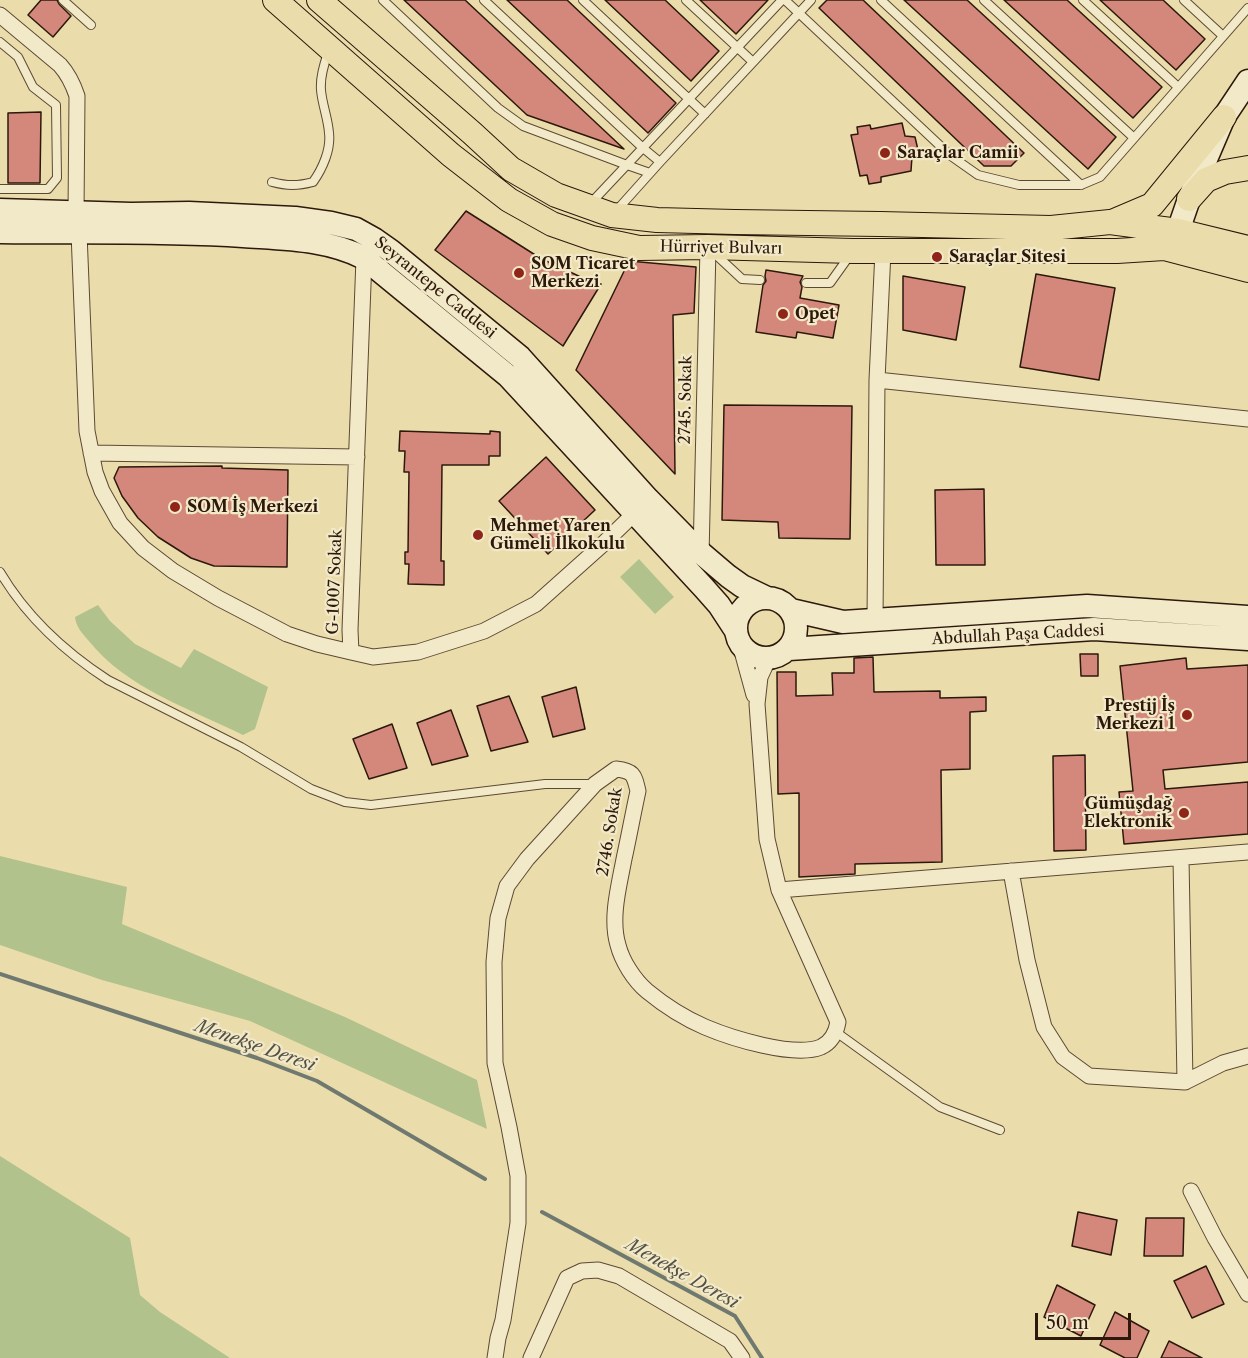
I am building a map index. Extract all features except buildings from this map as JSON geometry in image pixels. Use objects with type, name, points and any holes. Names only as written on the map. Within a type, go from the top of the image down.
[{"type":"main road","name":"Hürriyet Bulvarı","points":[[274,0],[451,155],[508,200],[552,224],[592,238],[639,248],[708,247],[883,251],[1117,251],[1164,248],[1248,270]]},
{"type":"main road","name":"Hürriyet Bulvarı","points":[[319,0],[511,169],[556,195],[612,215],[657,220],[1051,228],[1110,222],[1178,231],[1248,248]]},
{"type":"main road","points":[[1110,222],[1152,205],[1224,117],[1248,81]]},
{"type":"main road","points":[[1187,254],[1180,247],[1176,238],[1189,199],[1224,117]]},
{"type":"main road","points":[[1189,199],[1206,180],[1225,172],[1248,168]]},
{"type":"main road","name":"Seyrantepe Caddesi","points":[[0,210],[78,223],[183,233],[299,240],[349,250],[369,248],[508,376],[641,506],[728,576],[742,586],[767,598]]},
{"type":"main road","name":"Seyrantepe Caddesi","points":[[0,232],[78,223]]},
{"type":"main road","name":"Seyrantepe Caddesi","points":[[641,506],[719,605],[738,637]]},
{"type":"main road","points":[[767,598],[784,603],[791,610],[797,630],[794,640],[780,653],[758,657],[745,650],[738,637],[736,622],[744,607],[751,602],[767,598]]},
{"type":"main road","name":"Abdullah Paşa Caddesi","points":[[791,610],[843,622],[1087,606],[1248,617]]},
{"type":"main road","name":"Abdullah Paşa Caddesi","points":[[780,653],[1094,629],[1248,639]]},
{"type":"street","points":[[0,16],[60,65],[68,74],[76,96],[78,223],[87,431],[95,472],[102,491],[120,523],[143,548],[173,571],[209,593],[287,634],[351,652]]},
{"type":"street","name":"2745. Sokak","points":[[704,588],[701,553],[708,247]]},
{"type":"street","name":"G-1007 Sokak","points":[[369,248],[357,457],[351,652],[373,657],[418,652],[484,631],[536,604],[602,545],[641,506]]},
{"type":"street","points":[[875,621],[877,380],[883,251]]},
{"type":"street","points":[[877,380],[1248,419]]},
{"type":"street","points":[[91,453],[357,457]]},
{"type":"street","points":[[738,637],[757,704]]},
{"type":"street","points":[[780,653],[766,664],[760,677],[757,704],[767,839],[779,890],[838,1022],[837,1032]]},
{"type":"street","name":"2746. Sokak","points":[[495,1358],[518,1223],[518,1176],[495,1063],[494,962],[498,918],[507,886],[595,784],[616,769],[628,770],[635,777],[638,791],[614,921],[618,945],[629,969],[645,989],[669,1008],[705,1027],[776,1048],[802,1050],[820,1047],[831,1041],[837,1032]]},
{"type":"street","points":[[779,890],[1248,852]]},
{"type":"street","points":[[1181,858],[1185,1082]]},
{"type":"street","points":[[1011,871],[1044,1027],[1063,1057],[1089,1076],[1185,1082],[1223,1063],[1248,1056]]},
{"type":"street","points":[[1191,1191],[1248,1294]]},
{"type":"street","points":[[531,1358],[567,1278],[582,1271],[598,1270],[619,1276],[730,1341],[742,1358]]},
{"type":"lane","points":[[63,0],[91,25]]},
{"type":"lane","points":[[383,0],[498,108],[523,126],[650,173]]},
{"type":"lane","points":[[484,0],[660,162]]},
{"type":"lane","points":[[583,0],[705,114]]},
{"type":"lane","points":[[686,0],[753,62]]},
{"type":"lane","points":[[588,206],[783,0],[951,156],[978,175],[1019,185],[1081,185],[1100,177],[1248,8]]},
{"type":"lane","points":[[612,215],[811,0]]},
{"type":"lane","points":[[881,0],[1081,185]]},
{"type":"lane","points":[[984,0],[1134,138]]},
{"type":"lane","points":[[1083,0],[1178,87]]},
{"type":"lane","points":[[1184,0],[1223,36]]},
{"type":"lane","points":[[0,42],[18,57],[33,87],[56,105],[57,178],[48,189],[0,189]]},
{"type":"lane","points":[[272,182],[286,186],[299,186],[313,182],[320,172],[329,144],[329,133],[320,89],[324,64],[330,49]]},
{"type":"lane","points":[[708,247],[742,279],[760,280]]},
{"type":"lane","points":[[806,283],[830,283],[853,250]]},
{"type":"lane","points":[[0,572],[44,629],[91,669],[108,680],[241,747],[311,789],[328,796],[345,802],[370,805],[545,784],[595,784]]},
{"type":"lane","points":[[837,1032],[940,1107],[1000,1130]]},
{"type":"green space","points":[[639,559],[674,597],[655,614],[620,577]]},
{"type":"green space","points":[[98,605],[110,621],[135,644],[181,668],[194,649],[268,687],[255,729],[243,735],[160,696],[121,672],[104,657],[77,624],[75,617]]},
{"type":"green space","points":[[0,856],[127,887],[122,924],[345,1017],[477,1080],[487,1129],[250,1021],[102,980],[0,945]]},
{"type":"green space","points":[[0,1156],[130,1238],[140,1295],[160,1312],[230,1358],[0,1358]]},
{"type":"waterway","name":"Menekşe Deresi","points":[[0,974],[257,1058],[317,1081],[485,1179]]},
{"type":"waterway","name":"Menekşe Deresi","points":[[542,1212],[735,1316],[762,1358]]},
{"type":"place","name":"Saraçlar Camii","points":[[885,153]]},
{"type":"place","name":"Saraçlar Sitesi","points":[[937,257]]},
{"type":"place","name":"SOM Ticaret Merkezi","points":[[519,273]]},
{"type":"place","name":"Opet","points":[[783,314]]},
{"type":"place","name":"SOM İş Merkezi","points":[[175,507]]},
{"type":"place","name":"Mehmet Yaren Gümeli İlkokulu","points":[[478,535]]},
{"type":"place","name":"Prestij İş Merkezi 1","points":[[1187,715]]},
{"type":"place","name":"Gümüşdağ Elektronik","points":[[1184,813]]}]
